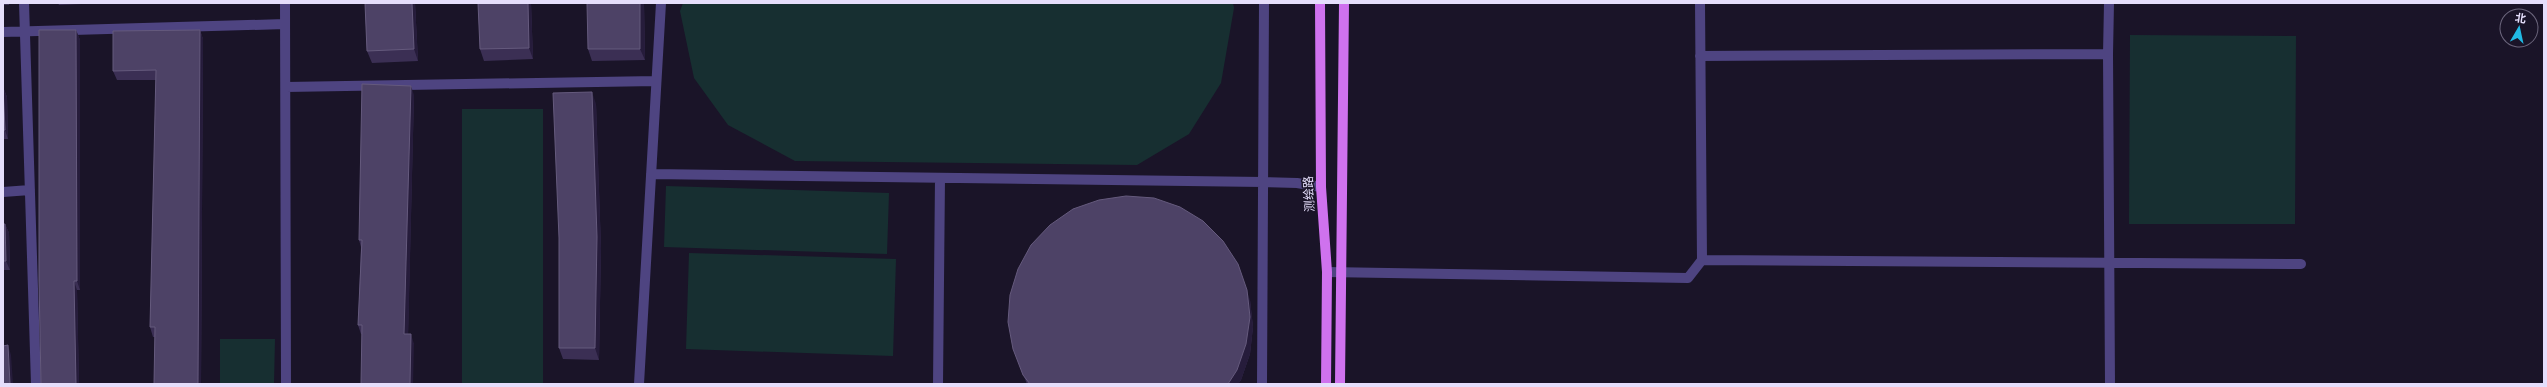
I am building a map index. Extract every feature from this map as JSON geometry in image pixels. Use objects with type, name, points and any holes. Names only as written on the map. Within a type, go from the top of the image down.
[{"type":"main road","name":"测绘路","points":[[1320,3],[1321,187],[1327,272],[1326,384]]},
{"type":"main road","points":[[1340,384],[1344,3]]},
{"type":"street","points":[[24,3],[36,384]]},
{"type":"street","points":[[285,3],[286,384]]},
{"type":"street","points":[[639,384],[661,3]]},
{"type":"street","points":[[1262,384],[1264,3]]},
{"type":"street","points":[[1327,272],[1688,278],[1702,260],[1700,3]]},
{"type":"street","points":[[2109,3],[2110,384]]},
{"type":"street","points":[[3,32],[285,24]]},
{"type":"street","points":[[1700,56],[2108,54]]},
{"type":"street","points":[[286,86],[656,81]]},
{"type":"street","points":[[651,174],[1263,182],[1297,183],[1321,187]]},
{"type":"street","points":[[938,384],[940,178]]},
{"type":"street","points":[[3,192],[30,190]]},
{"type":"street","points":[[1702,260],[2301,264]]},
{"type":"green space","points":[[683,3],[1233,3],[1234,8],[1221,83],[1189,134],[1137,165],[795,161],[728,125],[694,78],[680,11]]},
{"type":"green space","points":[[2130,35],[2296,36],[2295,224],[2129,224]]},
{"type":"green space","points":[[462,109],[543,109],[543,384],[462,384]]},
{"type":"green space","points":[[666,186],[889,193],[887,254],[664,247]]},
{"type":"green space","points":[[689,253],[896,259],[893,356],[686,349]]},
{"type":"green space","points":[[220,339],[275,339],[274,384],[220,384]]},
{"type":"building","points":[[365,3],[412,3],[414,49],[367,51]]},
{"type":"building","points":[[478,3],[528,3],[529,48],[480,49]]},
{"type":"building","points":[[587,3],[640,3],[640,49],[588,49]]},
{"type":"building","points":[[39,30],[76,30],[77,281],[74,281],[76,384],[41,384],[39,281]]},
{"type":"building","points":[[200,30],[198,384],[154,384],[155,327],[150,327],[156,70],[113,71],[113,31]]},
{"type":"building","points":[[362,84],[411,86],[404,334],[411,334],[410,384],[361,384],[362,325],[358,325],[362,240],[359,240]]},
{"type":"building","points":[[3,87],[5,130],[3,130]]},
{"type":"building","points":[[592,92],[597,237],[595,348],[559,348],[559,238],[553,93]]},
{"type":"building","points":[[1126,196],[1154,198],[1180,207],[1203,221],[1223,241],[1238,264],[1247,290],[1250,317],[1246,344],[1237,370],[1228,384],[1030,384],[1023,375],[1013,349],[1008,322],[1010,295],[1018,269],[1031,245],[1050,225],[1073,209],[1099,200]]},
{"type":"building","points":[[3,224],[5,224],[6,261],[3,261]]},
{"type":"building","points":[[8,345],[10,384],[3,384],[3,346]]}]
